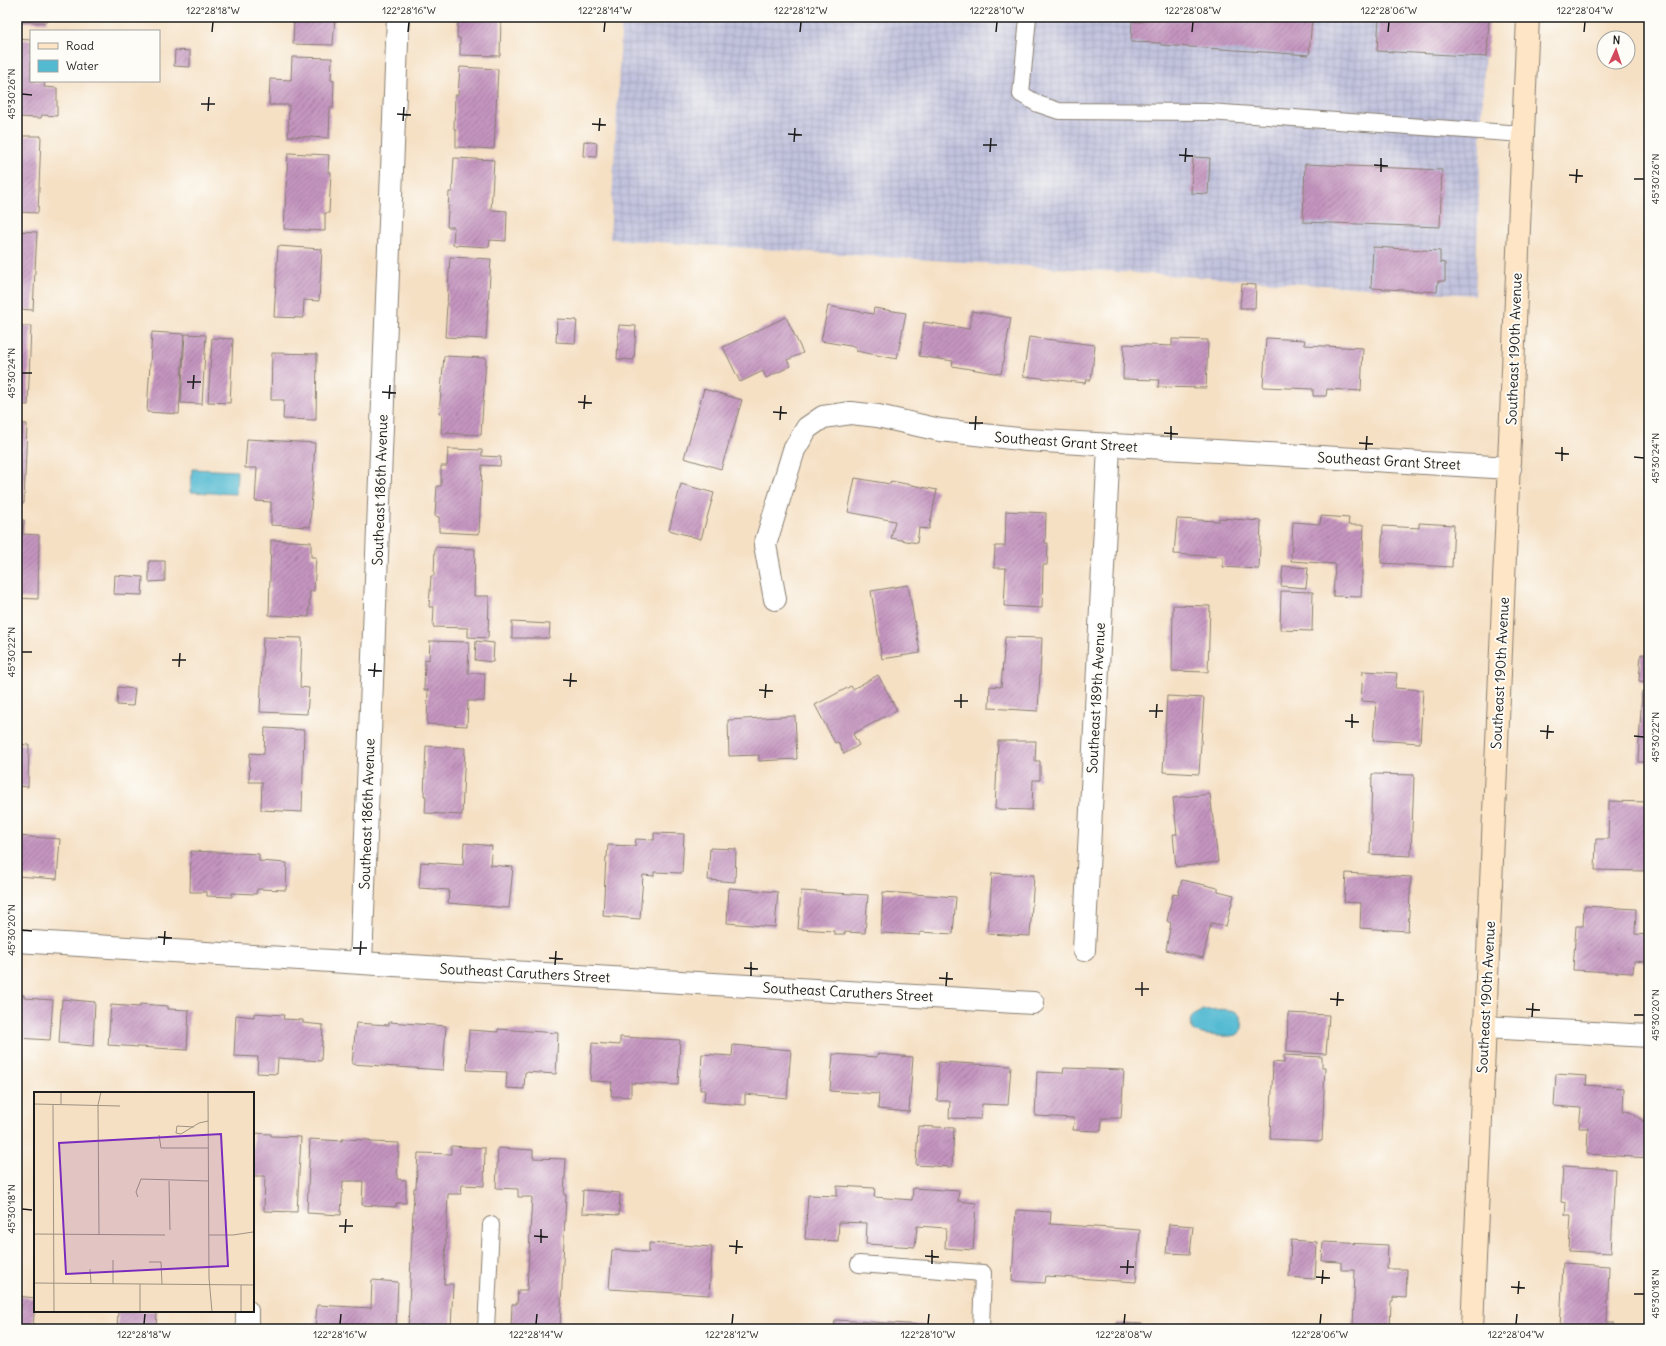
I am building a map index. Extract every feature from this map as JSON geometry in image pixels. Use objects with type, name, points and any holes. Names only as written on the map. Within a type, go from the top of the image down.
[{"type":"street","name":"Southeast 186th Avenue","points":[[361,964],[398,17]]},
{"type":"street","name":"Southeast 190th Avenue","points":[[1472,1329],[1484,1027],[1510,468],[1528,17]]},
{"type":"street","name":"Southeast Grant Street","points":[[775,599],[766,545],[794,450],[807,428],[823,417],[851,413],[878,416],[940,430],[1027,440],[1109,446],[1510,468]]},
{"type":"street","name":"Southeast 189th Avenue","points":[[1084,950],[1109,446]]},
{"type":"street","name":"Southeast Caruthers Street","points":[[17,941],[361,964],[1033,1003]]},
{"type":"street","points":[[1484,1027],[1649,1036]]},
{"type":"street","points":[[247,1312],[247,1329]]},
{"type":"lane","points":[[1028,17],[1021,94],[1038,104],[1059,111],[1209,112],[1523,134]]},
{"type":"lane","points":[[486,1329],[491,1225]]},
{"type":"lane","points":[[859,1264],[983,1272],[981,1329]]},
{"type":"shaded area","points":[[622,17],[1486,17],[1475,295],[610,239]]},
{"type":"water","points":[[192,469],[237,471],[236,494],[191,492]]},
{"type":"water","points":[[1222,1009],[1234,1011],[1240,1016],[1242,1023],[1241,1030],[1236,1035],[1232,1036],[1207,1035],[1193,1031],[1190,1022],[1192,1016],[1203,1010]]},
{"type":"building","points":[[17,17],[47,17],[47,22],[17,22]]},
{"type":"building","points":[[294,17],[335,17],[333,45],[293,44]]},
{"type":"building","points":[[458,17],[501,17],[500,56],[460,55],[460,38],[457,38]]},
{"type":"building","points":[[1144,17],[1312,18],[1309,55],[1131,42],[1132,21],[1143,22]]},
{"type":"building","points":[[1379,17],[1489,17],[1487,57],[1377,51]]},
{"type":"building","points":[[17,39],[30,40],[30,82],[45,82],[44,87],[57,88],[57,116],[42,115],[41,118],[17,117]]},
{"type":"building","points":[[175,50],[190,51],[190,67],[174,66]]},
{"type":"building","points":[[292,57],[332,58],[331,80],[334,81],[333,108],[330,108],[329,138],[288,136],[289,105],[269,105],[270,79],[291,80]]},
{"type":"building","points":[[460,67],[498,69],[494,149],[456,147],[456,130],[454,129],[455,95],[458,95]]},
{"type":"building","points":[[17,136],[41,136],[38,213],[17,212]]},
{"type":"building","points":[[584,141],[597,143],[596,157],[583,156]]},
{"type":"building","points":[[288,153],[329,155],[328,172],[331,172],[329,213],[325,213],[325,231],[284,229]]},
{"type":"building","points":[[1193,157],[1210,158],[1208,194],[1191,193]]},
{"type":"building","points":[[454,158],[494,160],[491,210],[507,211],[506,241],[490,240],[489,247],[453,245],[454,227],[447,227],[449,192],[452,192]]},
{"type":"building","points":[[1305,164],[1442,170],[1440,227],[1303,222]]},
{"type":"building","points":[[17,231],[37,232],[33,310],[17,309]]},
{"type":"building","points":[[278,246],[322,249],[319,301],[304,300],[303,318],[274,317]]},
{"type":"building","points":[[1373,247],[1440,251],[1440,262],[1445,263],[1445,281],[1438,281],[1437,292],[1371,288]]},
{"type":"building","points":[[450,257],[491,259],[486,339],[445,337]]},
{"type":"building","points":[[1242,284],[1256,285],[1255,308],[1240,308]]},
{"type":"building","points":[[828,306],[873,314],[874,308],[906,313],[897,359],[856,351],[856,347],[821,341]]},
{"type":"building","points":[[972,311],[1011,318],[1001,374],[952,366],[953,361],[919,356],[924,322],[969,329]]},
{"type":"building","points":[[786,317],[803,353],[787,360],[791,366],[766,378],[763,371],[740,382],[723,347]]},
{"type":"building","points":[[557,319],[577,320],[575,343],[556,342]]},
{"type":"building","points":[[619,325],[636,326],[634,360],[617,359]]},
{"type":"building","points":[[17,326],[31,326],[28,405],[17,404]]},
{"type":"building","points":[[152,332],[184,334],[179,414],[147,412]]},
{"type":"building","points":[[185,334],[206,335],[202,404],[181,403]]},
{"type":"building","points":[[1029,337],[1095,345],[1091,380],[1086,380],[1085,383],[1023,376]]},
{"type":"building","points":[[212,338],[233,339],[230,403],[208,402]]},
{"type":"building","points":[[1266,338],[1305,340],[1304,345],[1363,348],[1361,391],[1327,389],[1326,396],[1313,396],[1313,389],[1263,387]]},
{"type":"building","points":[[1172,339],[1208,340],[1206,388],[1158,387],[1159,380],[1123,379],[1124,344],[1172,346]]},
{"type":"building","points":[[272,353],[317,354],[316,420],[283,419],[284,400],[271,400]]},
{"type":"building","points":[[444,356],[486,358],[481,435],[441,433],[442,414],[439,414]]},
{"type":"building","points":[[704,389],[742,400],[721,469],[684,458]]},
{"type":"building","points":[[17,423],[27,424],[24,503],[17,503]]},
{"type":"building","points":[[247,439],[315,443],[310,527],[271,525],[271,502],[255,501],[257,468],[245,468]]},
{"type":"building","points":[[448,449],[482,450],[482,456],[501,457],[500,466],[482,465],[479,534],[439,532],[439,517],[435,516],[437,486],[441,486],[441,466],[447,466]]},
{"type":"building","points":[[855,478],[890,484],[891,481],[937,490],[929,529],[919,528],[917,543],[891,538],[895,521],[848,512]]},
{"type":"building","points":[[681,484],[714,493],[701,539],[669,530]]},
{"type":"building","points":[[1006,511],[1046,513],[1045,543],[1048,543],[1047,565],[1043,565],[1042,608],[1004,606],[1006,568],[994,568],[995,546],[1005,546]]},
{"type":"building","points":[[1321,516],[1349,518],[1348,525],[1364,525],[1361,597],[1333,596],[1335,564],[1291,561],[1293,522],[1320,524]]},
{"type":"building","points":[[1219,518],[1261,521],[1259,569],[1223,567],[1223,557],[1174,554],[1177,519],[1219,521]]},
{"type":"building","points":[[17,520],[24,520],[23,534],[39,535],[38,599],[17,598]]},
{"type":"building","points":[[1419,523],[1454,525],[1452,567],[1381,563],[1383,526],[1419,528]]},
{"type":"building","points":[[271,540],[311,542],[311,557],[316,557],[314,591],[310,591],[309,617],[269,615]]},
{"type":"building","points":[[435,547],[475,549],[474,596],[489,596],[488,638],[468,637],[468,628],[433,627],[434,607],[429,607],[431,576],[434,576]]},
{"type":"building","points":[[149,561],[165,561],[165,581],[149,582]]},
{"type":"building","points":[[1283,566],[1308,568],[1306,588],[1281,586]]},
{"type":"building","points":[[115,575],[143,577],[142,595],[114,594]]},
{"type":"building","points":[[908,585],[920,653],[882,659],[871,591]]},
{"type":"building","points":[[1281,591],[1313,592],[1312,631],[1280,630]]},
{"type":"building","points":[[1173,605],[1210,606],[1208,672],[1172,671]]},
{"type":"building","points":[[512,622],[550,624],[549,638],[512,638]]},
{"type":"building","points":[[263,637],[302,638],[300,687],[309,688],[307,714],[260,712]]},
{"type":"building","points":[[1005,637],[1042,638],[1038,711],[989,708],[990,686],[1001,687]]},
{"type":"building","points":[[430,641],[469,642],[468,673],[485,673],[484,701],[468,701],[467,726],[427,724],[428,690],[424,690],[425,659],[429,660]]},
{"type":"building","points":[[476,641],[494,643],[493,662],[475,660]]},
{"type":"building","points":[[1641,654],[1649,655],[1649,682],[1639,681]]},
{"type":"building","points":[[1363,671],[1397,673],[1395,688],[1423,690],[1420,743],[1373,740],[1376,702],[1361,701]]},
{"type":"building","points":[[878,675],[897,710],[853,734],[859,745],[844,754],[838,742],[835,743],[815,705],[851,686],[853,689]]},
{"type":"building","points":[[118,687],[135,689],[133,706],[117,705]]},
{"type":"building","points":[[1642,691],[1649,691],[1649,762],[1638,762]]},
{"type":"building","points":[[1167,696],[1204,698],[1199,774],[1163,772]]},
{"type":"building","points":[[795,716],[797,759],[759,761],[759,755],[729,756],[728,720]]},
{"type":"building","points":[[265,728],[304,730],[302,812],[261,810],[262,782],[249,782],[250,753],[264,754]]},
{"type":"building","points":[[998,741],[1036,741],[1035,761],[1040,761],[1040,780],[1033,780],[1032,810],[995,809]]},
{"type":"building","points":[[17,744],[29,745],[28,787],[17,786]]},
{"type":"building","points":[[426,746],[465,748],[462,815],[425,813],[426,796],[424,796]]},
{"type":"building","points":[[1372,774],[1414,775],[1411,856],[1370,854]]},
{"type":"building","points":[[1210,794],[1218,862],[1176,867],[1173,834],[1177,834],[1173,798]]},
{"type":"building","points":[[1609,801],[1647,802],[1646,871],[1595,870],[1596,839],[1608,839]]},
{"type":"building","points":[[654,833],[684,834],[682,873],[654,872],[654,876],[643,875],[640,919],[603,916],[608,845],[635,846],[636,839],[654,840]]},
{"type":"building","points":[[17,836],[60,839],[57,879],[17,876]]},
{"type":"building","points":[[464,843],[492,846],[490,865],[513,867],[509,908],[448,903],[449,890],[419,888],[421,862],[463,865]]},
{"type":"building","points":[[710,848],[736,849],[735,882],[708,880]]},
{"type":"building","points":[[191,851],[259,854],[259,861],[287,863],[286,890],[257,889],[256,894],[232,893],[232,897],[207,896],[207,892],[190,892]]},
{"type":"building","points":[[992,873],[1034,875],[1030,936],[988,934]]},
{"type":"building","points":[[1346,873],[1411,877],[1408,931],[1360,928],[1361,903],[1344,902]]},
{"type":"building","points":[[1182,880],[1218,888],[1218,891],[1234,895],[1226,926],[1211,923],[1203,958],[1166,950],[1171,923],[1167,921],[1173,894],[1178,895]]},
{"type":"building","points":[[729,888],[778,892],[775,927],[727,923]]},
{"type":"building","points":[[801,891],[868,895],[865,933],[845,932],[845,934],[834,934],[834,931],[798,929]]},
{"type":"building","points":[[883,892],[956,897],[953,934],[920,932],[920,935],[881,933]]},
{"type":"building","points":[[1584,906],[1636,909],[1635,934],[1648,935],[1646,962],[1634,961],[1633,973],[1573,970],[1576,926],[1583,926]]},
{"type":"building","points":[[17,995],[24,995],[24,998],[53,1000],[50,1040],[17,1038]]},
{"type":"building","points":[[62,999],[95,1002],[93,1046],[59,1043]]},
{"type":"building","points":[[140,1004],[168,1006],[168,1009],[189,1010],[187,1050],[108,1045],[111,1005],[140,1007]]},
{"type":"building","points":[[254,1013],[284,1015],[283,1019],[303,1020],[303,1023],[323,1025],[321,1061],[278,1058],[277,1074],[257,1073],[258,1057],[234,1056],[236,1015],[254,1017]]},
{"type":"building","points":[[1288,1013],[1329,1015],[1326,1054],[1287,1052]]},
{"type":"building","points":[[389,1022],[446,1026],[443,1070],[352,1064],[356,1023],[389,1025]]},
{"type":"building","points":[[498,1029],[558,1033],[556,1074],[525,1072],[524,1089],[506,1088],[507,1072],[467,1070],[469,1030],[498,1032]]},
{"type":"building","points":[[620,1037],[680,1040],[678,1085],[631,1083],[631,1097],[611,1096],[612,1082],[590,1081],[592,1043],[620,1045]]},
{"type":"building","points":[[733,1045],[791,1050],[787,1098],[745,1094],[745,1105],[704,1102],[705,1090],[700,1090],[702,1054],[732,1056]]},
{"type":"building","points":[[833,1054],[877,1057],[877,1054],[913,1057],[909,1112],[878,1109],[879,1094],[830,1091]]},
{"type":"building","points":[[1284,1055],[1322,1057],[1322,1067],[1325,1067],[1322,1141],[1270,1139],[1273,1062],[1284,1063]]},
{"type":"building","points":[[939,1062],[1011,1066],[1008,1105],[982,1104],[981,1119],[949,1118],[950,1101],[937,1101]]},
{"type":"building","points":[[1064,1068],[1124,1070],[1121,1118],[1102,1118],[1101,1131],[1073,1130],[1074,1118],[1035,1116],[1037,1072],[1063,1073]]},
{"type":"building","points":[[1556,1074],[1587,1076],[1586,1085],[1624,1088],[1623,1111],[1630,1112],[1649,1125],[1649,1158],[1587,1154],[1588,1128],[1579,1128],[1581,1108],[1554,1106]]},
{"type":"building","points":[[918,1126],[954,1128],[952,1167],[916,1165]]},
{"type":"building","points":[[254,1133],[271,1134],[271,1136],[301,1137],[297,1212],[264,1211],[265,1176],[254,1176]]},
{"type":"building","points":[[310,1139],[342,1141],[342,1139],[370,1140],[370,1142],[399,1143],[397,1179],[406,1180],[406,1203],[396,1203],[396,1207],[362,1205],[363,1181],[343,1181],[341,1215],[307,1213]]},
{"type":"building","points":[[451,1146],[485,1148],[484,1186],[462,1185],[461,1194],[448,1194],[444,1284],[453,1284],[451,1329],[408,1329],[414,1188],[416,1188],[418,1153],[451,1154]]},
{"type":"building","points":[[498,1148],[533,1150],[533,1158],[566,1159],[564,1195],[566,1195],[560,1329],[511,1329],[512,1304],[517,1304],[518,1290],[527,1290],[532,1197],[518,1197],[518,1189],[496,1188]]},
{"type":"building","points":[[1563,1166],[1615,1169],[1611,1253],[1569,1251],[1571,1215],[1565,1215],[1566,1203],[1561,1202]]},
{"type":"building","points":[[837,1186],[875,1188],[874,1197],[912,1200],[913,1188],[959,1191],[958,1201],[976,1203],[973,1250],[945,1248],[946,1228],[917,1226],[915,1247],[866,1244],[867,1223],[839,1222],[838,1241],[805,1239],[808,1195],[837,1196]]},
{"type":"building","points":[[583,1190],[620,1193],[619,1215],[582,1213]]},
{"type":"building","points":[[1016,1210],[1051,1212],[1050,1224],[1140,1230],[1136,1282],[1046,1276],[1045,1283],[1012,1281]]},
{"type":"building","points":[[1169,1224],[1193,1226],[1190,1254],[1166,1253]]},
{"type":"building","points":[[1291,1240],[1317,1242],[1315,1279],[1289,1277]]},
{"type":"building","points":[[1323,1242],[1388,1245],[1387,1269],[1407,1269],[1406,1298],[1393,1297],[1393,1301],[1391,1301],[1390,1329],[1353,1329],[1355,1270],[1341,1270],[1341,1262],[1322,1261]]},
{"type":"building","points":[[649,1243],[712,1247],[709,1295],[609,1289],[612,1250],[649,1252]]},
{"type":"building","points":[[1563,1263],[1609,1266],[1607,1322],[1614,1322],[1614,1329],[1560,1329]]},
{"type":"building","points":[[372,1280],[398,1282],[396,1329],[315,1329],[317,1305],[371,1308]]},
{"type":"building","points":[[17,1296],[34,1298],[33,1329],[17,1329]]},
{"type":"building","points":[[118,1312],[157,1312],[156,1329],[117,1329]]},
{"type":"building","points":[[835,1320],[924,1325],[923,1329],[834,1329]]},
{"type":"building","points":[[1116,1323],[1142,1324],[1141,1329],[1116,1329]]},
{"type":"building","points":[[1076,1326],[1111,1328],[1075,1329]]}]
